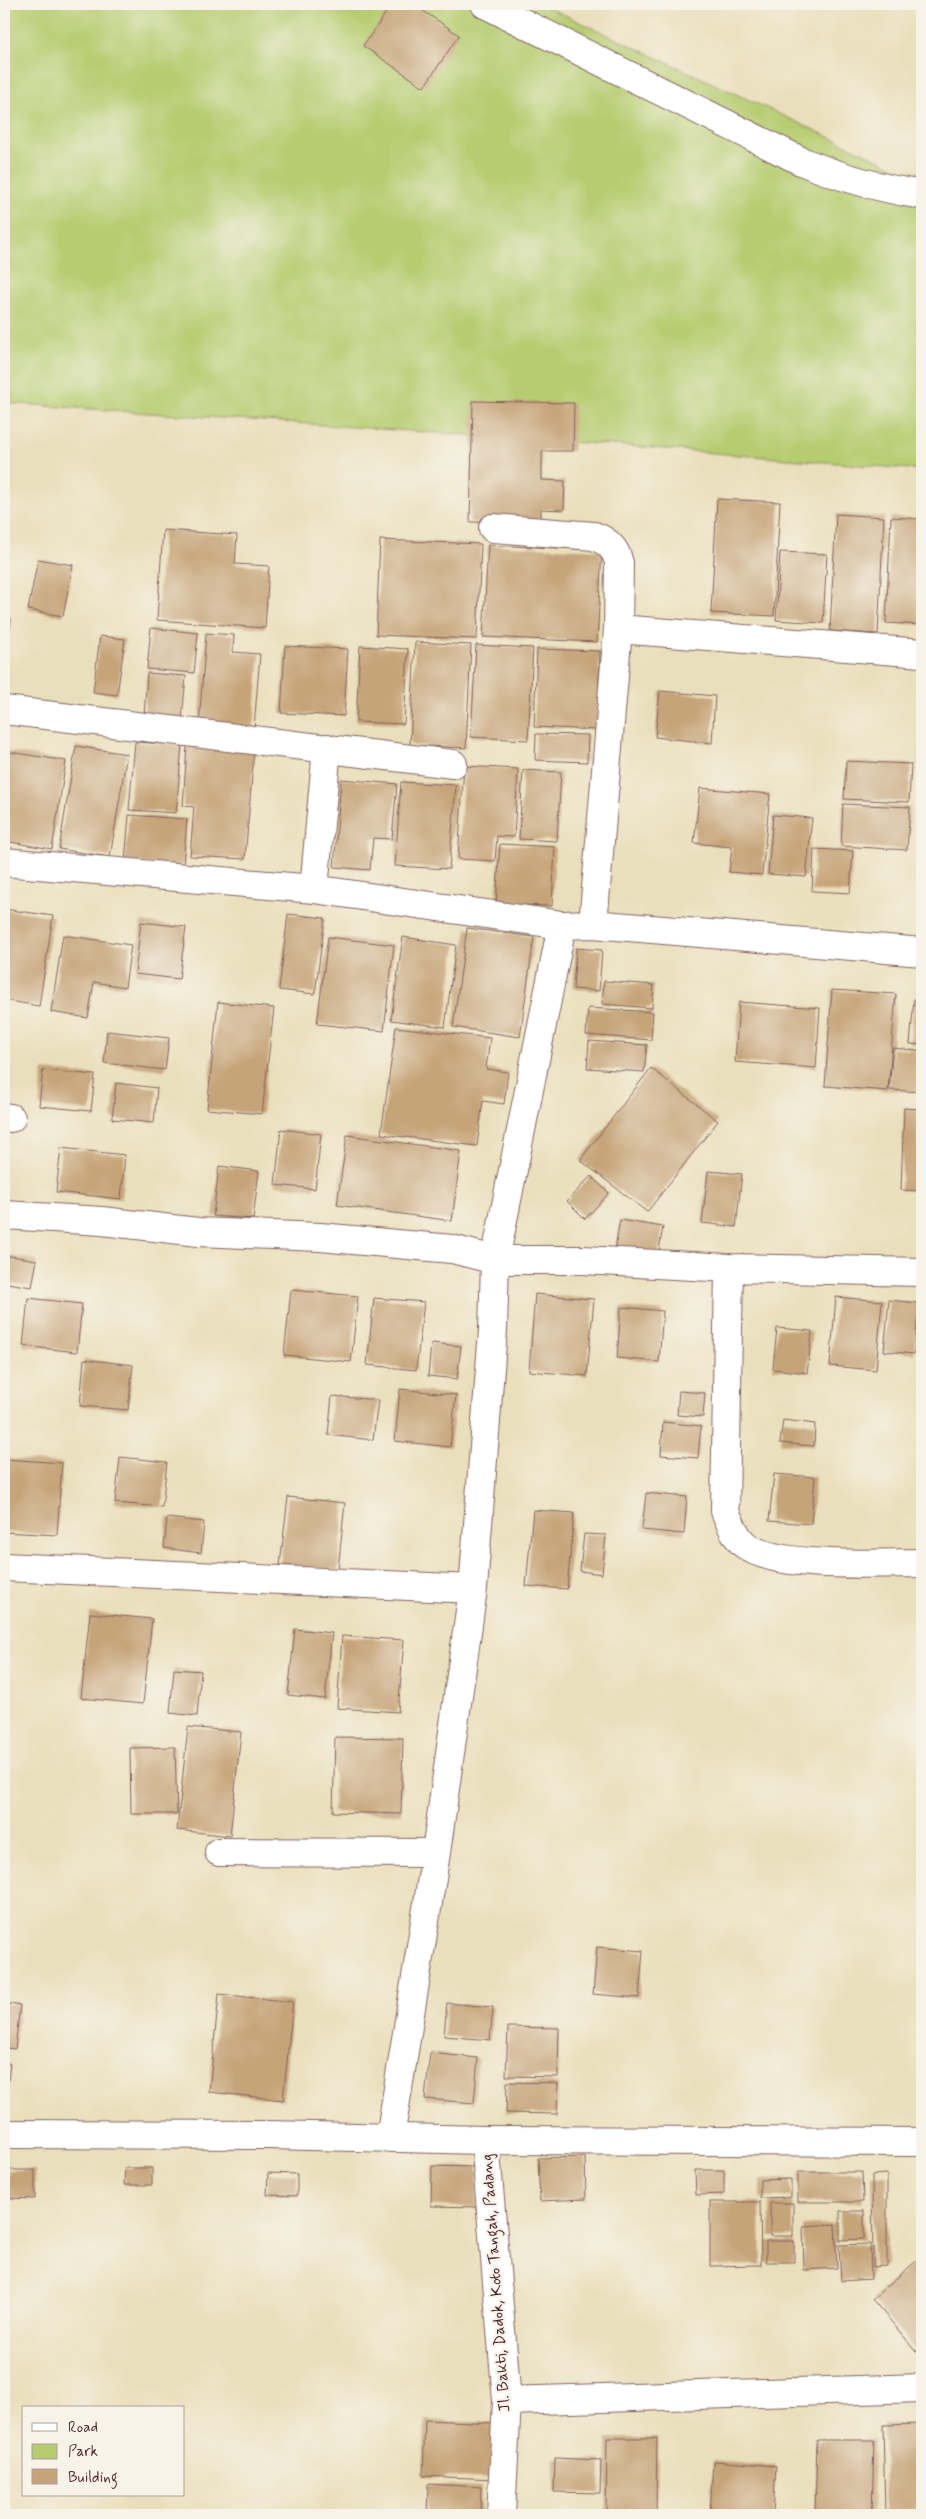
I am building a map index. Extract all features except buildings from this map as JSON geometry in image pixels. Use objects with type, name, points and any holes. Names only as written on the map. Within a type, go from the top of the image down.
[{"type":"street","points":[[485,4],[801,161],[842,178],[868,186],[922,195]]},
{"type":"street","points":[[492,528],[594,536],[608,544],[618,555],[618,629],[593,924]]},
{"type":"street","points":[[618,629],[922,652]]},
{"type":"street","points":[[4,710],[454,764]]},
{"type":"street","points":[[314,889],[327,748]]},
{"type":"street","points":[[11,863],[314,889],[562,925],[593,924],[922,952]]},
{"type":"street","points":[[390,2138],[436,1853],[472,1589],[493,1330],[495,1260],[562,925]]},
{"type":"street","points":[[4,1215],[102,1221],[198,1232],[320,1237],[452,1249],[495,1260],[583,1260],[729,1268],[922,1272]]},
{"type":"street","points":[[729,1268],[725,1511],[734,1532],[744,1544],[759,1554],[786,1561],[922,1563]]},
{"type":"street","points":[[4,1567],[472,1589]]},
{"type":"street","points":[[219,1852],[436,1853]]},
{"type":"street","points":[[4,2134],[485,2140],[922,2142]]},
{"type":"street","name":"Jl. Bakti, Dadok, Koto Tangah, Padang","points":[[485,2140],[507,2401],[501,2515]]},
{"type":"street","points":[[507,2401],[922,2388]]},
{"type":"green space","points":[[4,4],[541,4],[903,171],[922,173],[922,470],[641,447],[4,403]]}]
